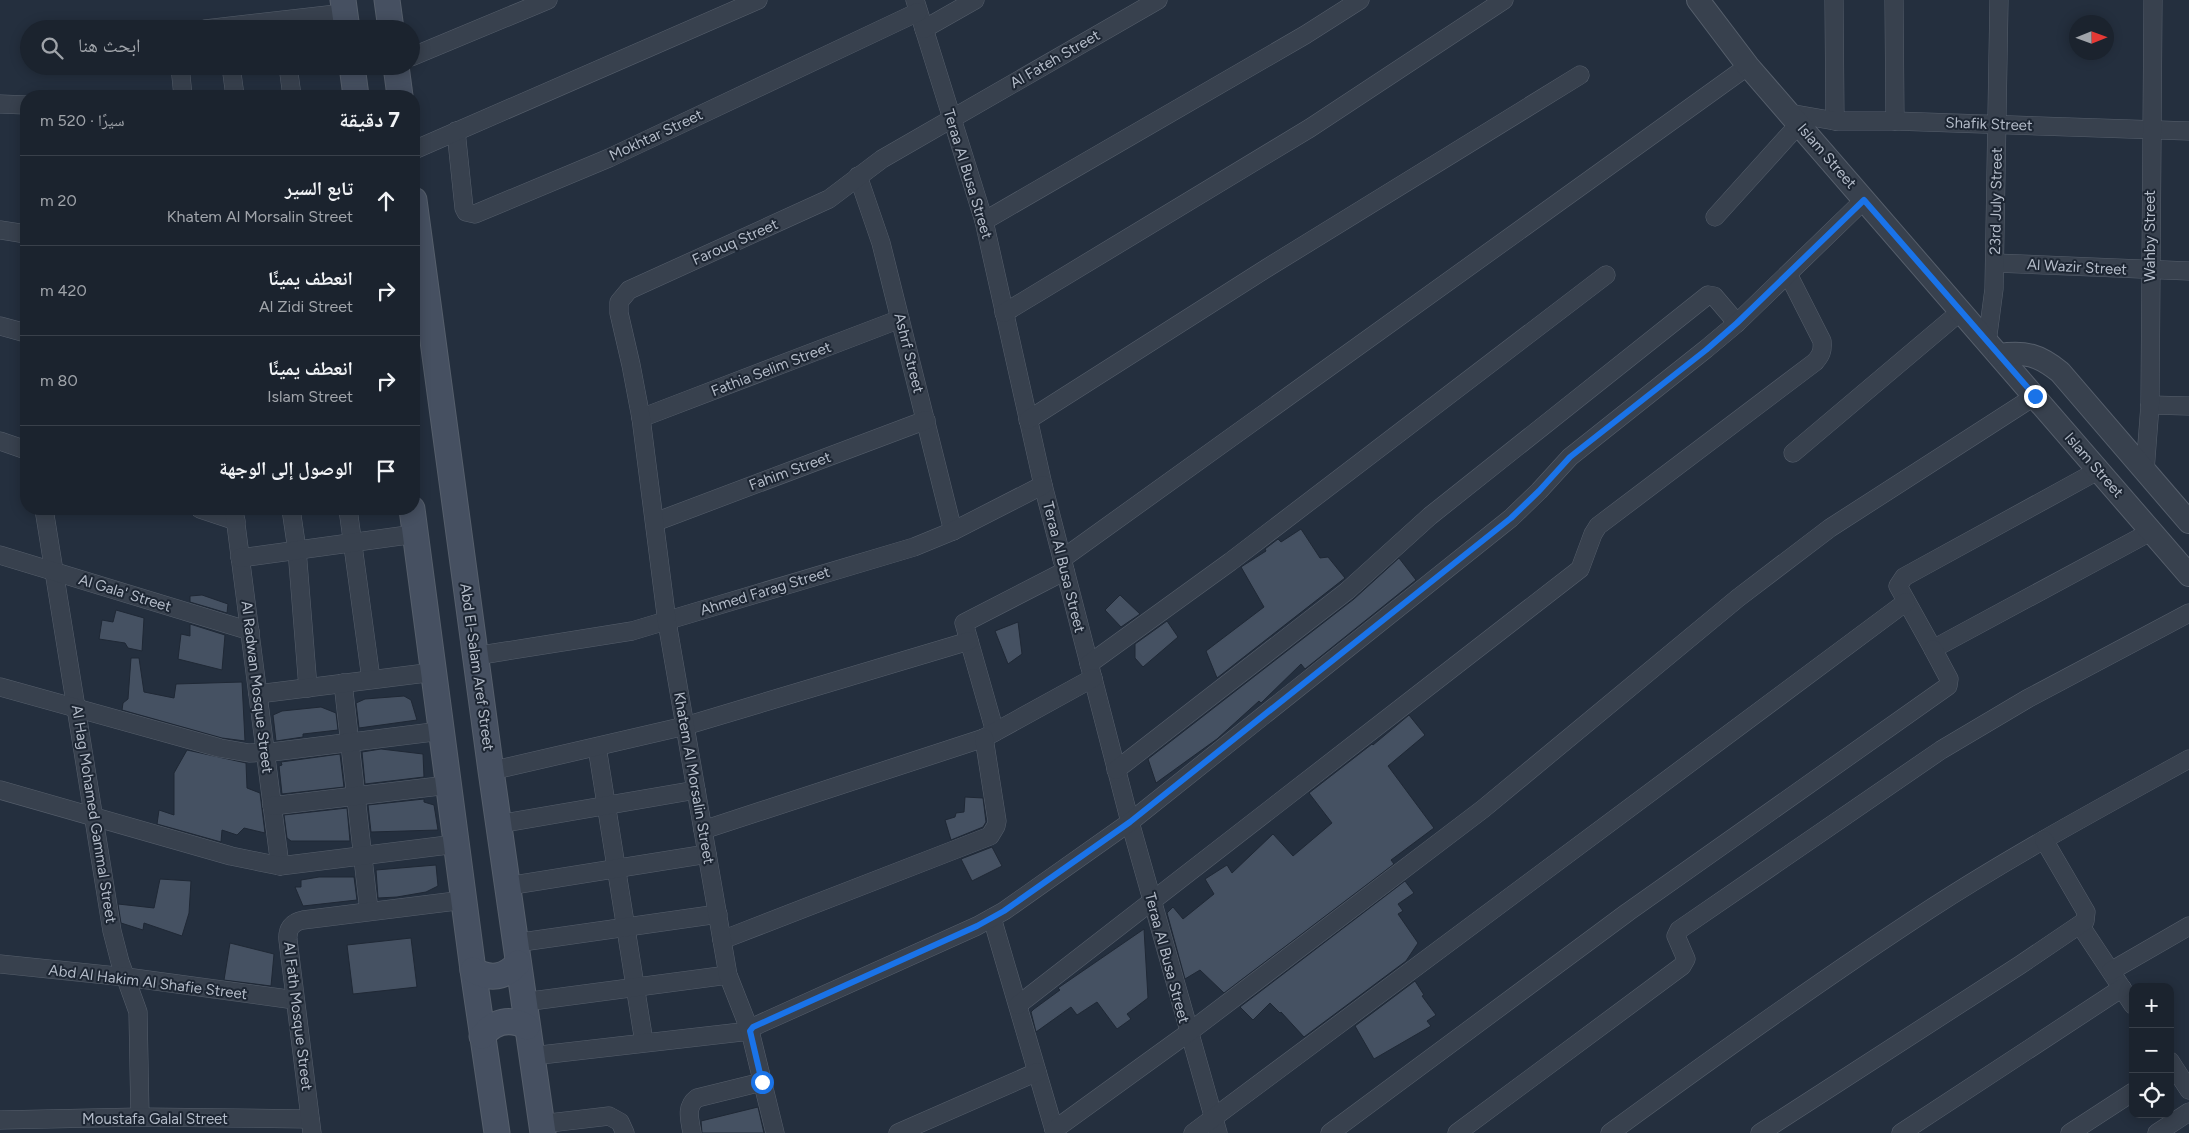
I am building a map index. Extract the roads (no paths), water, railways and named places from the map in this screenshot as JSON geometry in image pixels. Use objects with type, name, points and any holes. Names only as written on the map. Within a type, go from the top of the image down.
[{"type":"main road","points":[[387,0],[390,20]]},
{"type":"main road","points":[[353,75],[355,90]]},
{"type":"main road","points":[[397,75],[399,90]]},
{"type":"main road","name":"Abd El-Salam Aref Street","points":[[420,245],[498,824],[542,1129]]},
{"type":"main road","points":[[413,515],[482,1036],[497,1133]]},
{"type":"main road","points":[[473,970],[488,976],[497,976],[512,969],[516,953]]},
{"type":"main road","points":[[482,1036],[488,1030],[503,1022],[520,1023],[527,1027]]},
{"type":"street","points":[[420,52],[510,8],[548,0]]},
{"type":"street","points":[[420,147],[758,0]]},
{"type":"street","points":[[924,29],[974,0]]},
{"type":"street","name":"Al Fateh Street","points":[[951,118],[1158,0]]},
{"type":"street","points":[[984,222],[1305,35],[1360,0]]},
{"type":"street","points":[[1004,312],[1310,128],[1504,0]]},
{"type":"street","name":"Islam Street","points":[[1698,0],[1748,66],[2189,575]]},
{"type":"street","points":[[1834,0],[1835,121]]},
{"type":"street","points":[[1894,0],[1896,121]]},
{"type":"street","name":"23rd July Street","points":[[1993,348],[1999,0]]},
{"type":"street","name":"Wahby Street","points":[[2145,471],[2150,405],[2153,0]]},
{"type":"street","name":"Mokhtar Street","points":[[456,131],[464,208],[466,212],[475,214],[492,209],[609,158],[917,6]]},
{"type":"street","name":"Teraa Al Busa Street","points":[[917,6],[984,222],[1028,420],[1063,565],[1130,822],[1215,1126]]},
{"type":"street","points":[[308,20],[345,14]]},
{"type":"street","points":[[722,940],[990,836],[997,821],[989,735],[964,623],[1063,565],[1748,66]]},
{"type":"street","points":[[181,75],[183,90]]},
{"type":"street","points":[[232,75],[234,90]]},
{"type":"street","points":[[289,75],[291,90]]},
{"type":"street","points":[[1028,420],[1267,268],[1580,75]]},
{"type":"street","points":[[0,104],[20,106]]},
{"type":"street","name":"Farouq Street","points":[[641,418],[628,348],[619,314],[619,302],[625,293],[818,205],[839,193],[858,176],[882,159],[951,118]]},
{"type":"street","points":[[1714,217],[1794,119]]},
{"type":"street","name":"Shafik Street","points":[[1794,119],[2189,131]]},
{"type":"street","name":"Ashrf Street","points":[[858,176],[876,228],[953,531]]},
{"type":"street","points":[[532,1056],[750,1031],[753,1027],[992,918],[1130,822],[1511,518],[1570,457],[1706,350],[1737,323],[1864,200]]},
{"type":"street","points":[[0,230],[20,233]]},
{"type":"street","name":"Al Wazir Street","points":[[1995,263],[2189,271]]},
{"type":"street","points":[[1018,1005],[1152,903],[1580,569],[1593,534],[1598,526],[1815,362],[1823,349],[1822,341],[1788,274]]},
{"type":"street","points":[[703,830],[989,735],[1091,671],[1230,562],[1606,275]]},
{"type":"street","points":[[1116,770],[1347,591],[1430,516],[1708,295],[1714,296],[1737,323]]},
{"type":"street","points":[[1793,453],[1960,312]]},
{"type":"street","name":"Fathia Selim Street","points":[[641,418],[900,319]]},
{"type":"street","points":[[0,326],[20,331]]},
{"type":"street","points":[[1993,348],[2032,355],[2047,361],[2060,372],[2189,522]]},
{"type":"street","points":[[992,918],[1055,1132],[1483,809],[1738,598],[1830,528],[1863,504],[2035,396]]},
{"type":"street","points":[[2150,405],[2189,406]]},
{"type":"street","name":"Khatem Al Morsalin Street","points":[[641,418],[667,622],[728,975],[750,1031],[775,1133]]},
{"type":"street","name":"Fahim Street","points":[[655,522],[926,420]]},
{"type":"street","points":[[0,441],[20,448]]},
{"type":"street","points":[[1330,1133],[1628,912],[1948,686],[1949,679],[1898,586],[1904,577],[2099,470]]},
{"type":"street","name":"Ahmed Farag Street","points":[[475,656],[616,634],[667,622],[727,601],[914,547],[953,531],[1043,485]]},
{"type":"street","name":"Al Hag Mohamed Gammal Street","points":[[45,515],[112,931],[138,1012],[140,1117]]},
{"type":"street","name":"Al Radwan Mosque Street","points":[[235,515],[280,866]]},
{"type":"street","points":[[292,515],[297,550],[308,688]]},
{"type":"street","points":[[349,515],[371,680]]},
{"type":"street","points":[[1933,649],[2152,532]]},
{"type":"street","points":[[240,558],[415,534]]},
{"type":"street","name":"Al Gala' Street","points":[[0,555],[250,632]]},
{"type":"street","points":[[1193,1133],[1215,1126],[1906,602]]},
{"type":"street","points":[[1457,1133],[1682,966],[1686,959],[1686,954],[1676,936],[1679,930],[1941,750],[2027,700],[2189,613]]},
{"type":"street","points":[[491,771],[685,726],[969,641]]},
{"type":"street","points":[[258,694],[434,672]]},
{"type":"street","points":[[343,683],[369,912]]},
{"type":"street","points":[[0,687],[220,748],[242,752],[265,753],[441,731]]},
{"type":"street","points":[[598,747],[644,1042]]},
{"type":"street","points":[[1610,1133],[1805,992],[1932,908],[2044,840],[2189,759]]},
{"type":"street","points":[[272,806],[448,785]]},
{"type":"street","points":[[0,790],[230,856],[280,866],[456,844]]},
{"type":"street","points":[[498,824],[696,790]]},
{"type":"street","points":[[1760,1133],[2085,920],[2086,912],[2044,840]]},
{"type":"street","points":[[507,886],[707,854]]},
{"type":"street","name":"Al Fath Mosque Street","points":[[311,1126],[288,940],[289,929],[293,924],[303,920],[464,900]]},
{"type":"street","points":[[516,953],[626,928],[718,914]]},
{"type":"street","points":[[2080,925],[2129,999]]},
{"type":"street","points":[[2111,971],[2189,926]]},
{"type":"street","name":"Abd Al Hakim Al Shafie Street","points":[[0,964],[126,977],[295,1000]]},
{"type":"street","points":[[524,1002],[728,975]]},
{"type":"street","points":[[1901,1133],[2122,988]]},
{"type":"street","points":[[2174,1069],[2189,1090]]},
{"type":"street","points":[[898,1133],[1037,1072]]},
{"type":"street","points":[[692,1133],[688,1111],[697,1098],[762,1082]]},
{"type":"street","points":[[2070,1133],[2129,1095]]},
{"type":"street","points":[[2157,1133],[2189,1112]]},
{"type":"street","points":[[542,1129],[609,1116],[620,1122],[625,1133]]},
{"type":"street","name":"Moustafa Galal Street","points":[[0,1120],[140,1117],[311,1126]]}]
